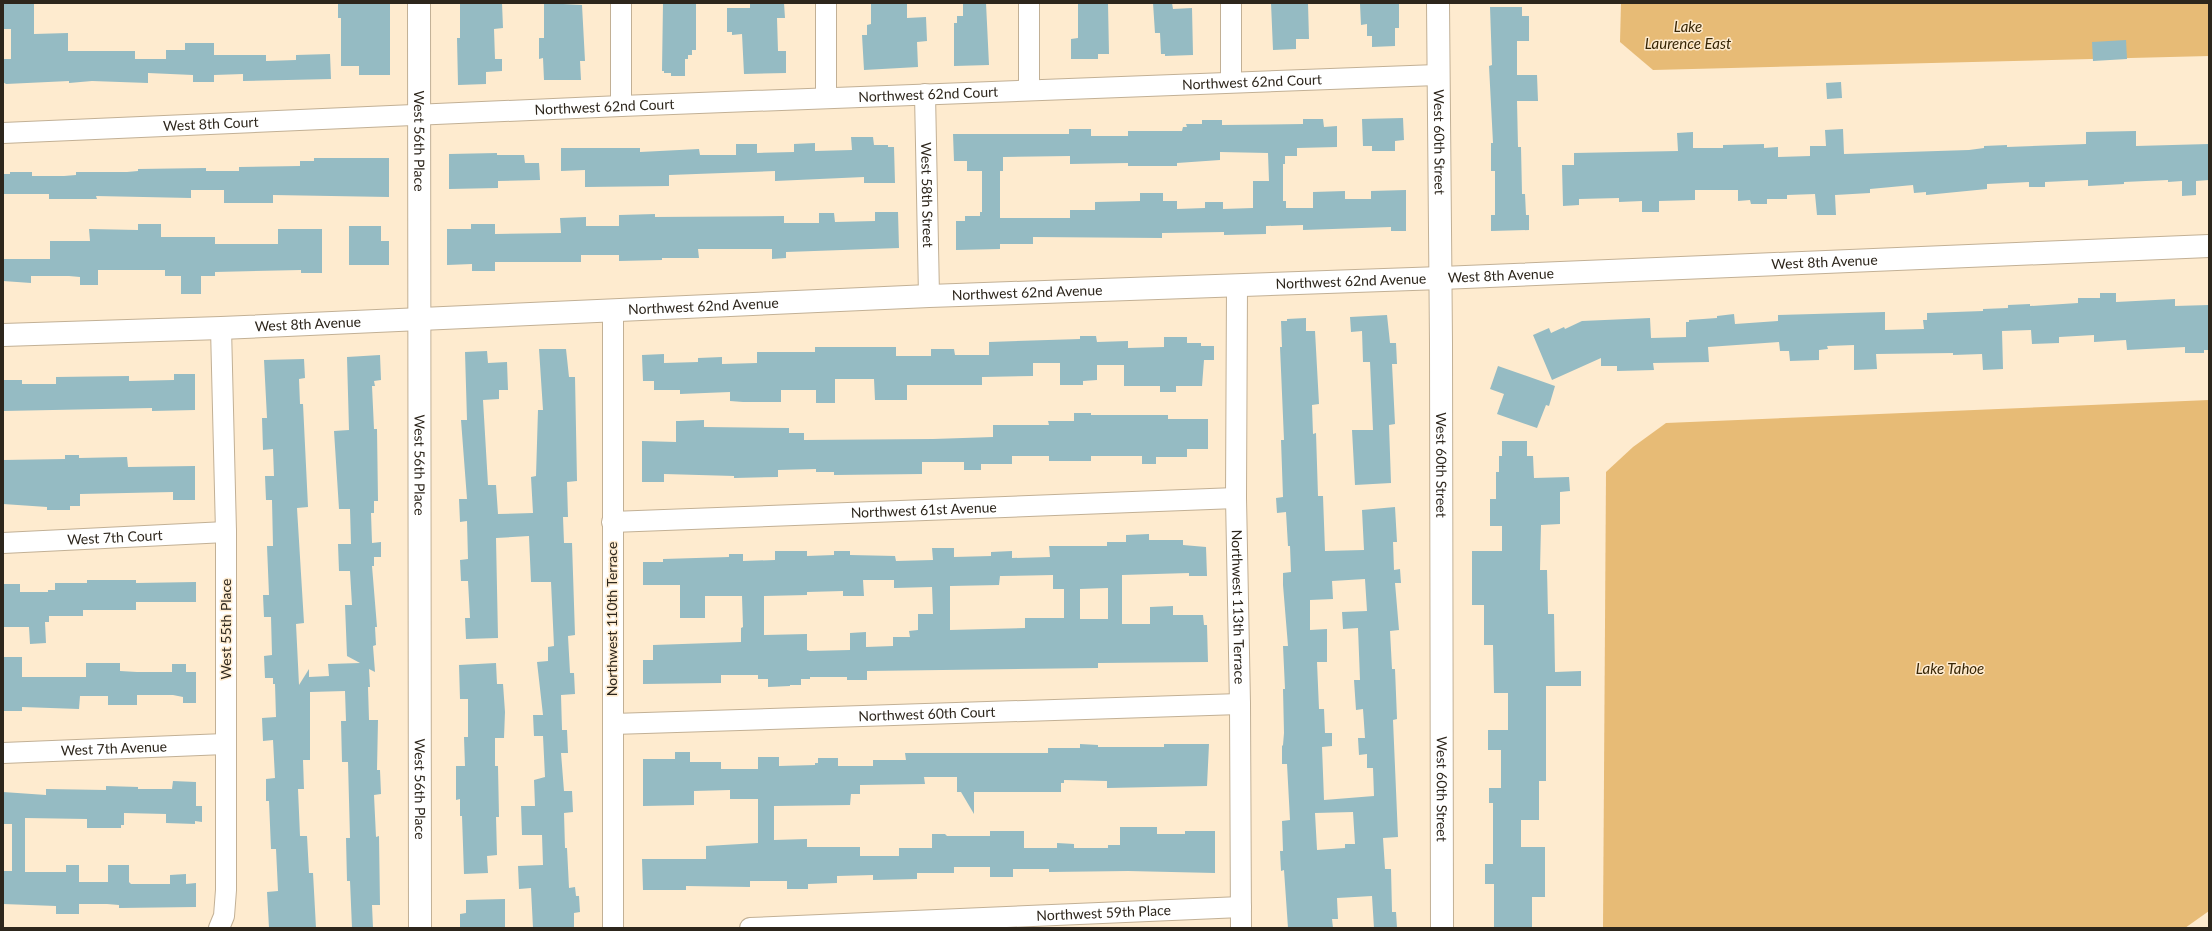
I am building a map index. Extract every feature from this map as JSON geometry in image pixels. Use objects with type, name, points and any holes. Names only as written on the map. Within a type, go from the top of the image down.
[{"type":"street","name":"West 56th Place","points":[[419,3],[418,318],[420,928]]},
{"type":"street","points":[[621,3],[621,106]]},
{"type":"street","points":[[826,3],[826,98]]},
{"type":"street","points":[[1028,3],[1029,90]]},
{"type":"street","points":[[1231,3],[1231,82]]},
{"type":"street","name":"West 60th Street","points":[[1438,3],[1437,75],[1441,278],[1442,928]]},
{"type":"street","name":"Northwest 62nd Court","points":[[418,115],[1437,75]]},
{"type":"street","name":"West 58th Street","points":[[925,94],[928,296]]},
{"type":"street","name":"West 8th Court","points":[[3,133],[418,115]]},
{"type":"street","name":"West 8th Avenue","points":[[1441,278],[2209,246]]},
{"type":"street","name":"Northwest 62nd Avenue","points":[[613,311],[928,296],[1441,278]]},
{"type":"street","name":"Northwest 113th Terrace","points":[[1237,286],[1236,498],[1240,704],[1241,928]]},
{"type":"street","name":"West 8th Avenue","points":[[3,335],[221,328],[418,318],[613,311]]},
{"type":"street","name":"Northwest 110th Terrace","points":[[613,311],[612,522],[614,928]]},
{"type":"street","name":"West 55th Place","points":[[218,928],[224,916],[226,890],[226,532],[221,328]]},
{"type":"street","name":"Northwest 61st Avenue","points":[[612,522],[1236,498]]},
{"type":"street","name":"West 7th Court","points":[[3,543],[226,532]]},
{"type":"street","name":"Northwest 60th Court","points":[[613,724],[1240,704]]},
{"type":"street","name":"West 7th Avenue","points":[[3,753],[225,744]]},
{"type":"street","name":"Northwest 59th Place","points":[[750,928],[1241,907]]},
{"type":"water","name":"Lake Laurence East","points":[[1621,3],[2209,3],[2209,56],[1653,70],[1620,42]]},
{"type":"water","name":"Lake Tahoe","points":[[2209,400],[2209,911],[2185,928],[1603,928],[1606,472],[1633,447],[1666,423]]},
{"type":"building","points":[[3,3],[34,3],[34,34],[68,33],[68,51],[135,51],[135,59],[166,59],[166,50],[185,50],[185,43],[214,43],[214,55],[266,55],[266,61],[296,60],[296,55],[330,54],[331,79],[243,81],[243,74],[214,75],[214,82],[193,82],[193,75],[148,73],[148,83],[92,81],[69,83],[69,81],[6,84],[3,82],[3,59],[11,59],[11,29],[3,29]]},
{"type":"building","points":[[338,3],[390,3],[390,75],[359,75],[359,66],[341,66],[341,18],[338,18]]},
{"type":"building","points":[[460,3],[502,3],[503,28],[494,29],[495,59],[502,59],[502,71],[486,72],[486,84],[458,85],[457,38],[460,38]]},
{"type":"building","points":[[544,3],[582,5],[585,61],[580,61],[581,80],[544,80],[543,58],[539,59],[539,38],[544,38]]},
{"type":"building","points":[[663,3],[696,3],[696,50],[692,50],[692,55],[688,55],[688,59],[685,59],[685,76],[671,76],[671,73],[664,73],[664,71],[662,71]]},
{"type":"building","points":[[750,3],[784,3],[785,18],[777,18],[778,51],[786,51],[786,73],[744,74],[742,34],[732,35],[732,32],[727,32],[727,8],[750,8]]},
{"type":"building","points":[[871,3],[907,3],[907,18],[926,17],[927,41],[917,42],[918,67],[864,70],[862,35],[867,35],[867,25],[871,24]]},
{"type":"building","points":[[963,3],[986,3],[989,65],[954,66],[954,23],[957,23],[957,16],[963,16]]},
{"type":"building","points":[[1078,3],[1108,3],[1109,54],[1098,54],[1098,59],[1071,59],[1071,39],[1078,38]]},
{"type":"building","points":[[1153,3],[1172,3],[1173,9],[1192,8],[1193,55],[1165,56],[1165,54],[1161,54],[1160,33],[1155,33]]},
{"type":"building","points":[[1271,3],[1308,3],[1309,39],[1296,39],[1296,49],[1273,50]]},
{"type":"building","points":[[1399,3],[1399,28],[1395,28],[1395,46],[1372,47],[1372,36],[1367,36],[1367,24],[1361,25],[1360,4]]},
{"type":"building","points":[[1490,7],[1522,7],[1522,16],[1529,16],[1529,41],[1517,41],[1517,75],[1537,75],[1538,101],[1517,101],[1518,147],[1521,147],[1522,194],[1525,194],[1526,215],[1529,215],[1529,230],[1491,231],[1491,215],[1495,215],[1495,171],[1491,171],[1491,143],[1493,143],[1489,66],[1492,65]]},
{"type":"building","points":[[2126,40],[2127,59],[2093,61],[2092,42]]},
{"type":"building","points":[[1841,82],[1842,98],[1827,99],[1826,83]]},
{"type":"building","points":[[1403,118],[1404,140],[1395,141],[1395,151],[1372,151],[1372,146],[1363,146],[1362,119]]},
{"type":"building","points":[[1303,119],[1323,119],[1324,127],[1337,126],[1337,147],[1297,148],[1297,156],[1285,156],[1285,164],[1283,164],[1283,201],[1286,201],[1286,208],[1313,208],[1313,192],[1345,191],[1345,199],[1371,199],[1371,191],[1406,190],[1406,231],[1391,231],[1391,227],[1303,230],[1303,225],[1266,226],[1266,234],[1224,235],[1224,232],[1162,233],[1162,238],[1033,237],[1033,244],[1000,244],[1000,249],[956,250],[956,221],[965,221],[965,216],[980,216],[980,212],[982,212],[982,171],[967,171],[967,161],[954,161],[953,134],[1069,134],[1069,129],[1091,129],[1091,136],[1128,136],[1128,131],[1182,131],[1183,127],[1187,127],[1186,124],[1202,124],[1202,120],[1222,120],[1222,125],[1303,124]],"holes":[[[1220,152],[1268,153],[1269,181],[1253,181],[1253,208],[1223,209],[1223,202],[1205,202],[1205,208],[1177,209],[1177,201],[1163,201],[1163,193],[1140,193],[1140,201],[1095,202],[1095,210],[1070,210],[1070,218],[1000,218],[1000,171],[1003,171],[1003,157],[1070,156],[1070,164],[1128,163],[1128,166],[1177,166],[1177,163],[1220,160]]]},
{"type":"building","points":[[1843,129],[1844,154],[1969,150],[1984,148],[1984,146],[2007,145],[2007,147],[2086,144],[2086,132],[2136,131],[2136,146],[2209,144],[2209,180],[2196,181],[2196,195],[2182,196],[2182,181],[2168,182],[2168,180],[2124,182],[2124,184],[2088,186],[2088,180],[2045,182],[2045,187],[2029,187],[2029,182],[1987,184],[1987,189],[1926,195],[1926,192],[1914,193],[1913,185],[1870,189],[1870,193],[1835,195],[1836,215],[1817,215],[1815,194],[1787,195],[1787,199],[1767,199],[1767,204],[1751,204],[1750,200],[1738,201],[1738,190],[1695,190],[1695,200],[1659,201],[1659,212],[1642,212],[1642,201],[1619,202],[1619,198],[1579,199],[1579,205],[1563,206],[1562,165],[1574,165],[1574,153],[1678,151],[1677,133],[1693,132],[1693,148],[1723,148],[1723,145],[1764,144],[1764,148],[1778,147],[1778,157],[1810,156],[1810,146],[1826,146],[1825,130]]},
{"type":"building","points":[[851,137],[873,137],[874,145],[888,145],[888,147],[894,147],[895,183],[864,183],[864,177],[775,181],[775,171],[669,175],[669,186],[585,187],[585,170],[561,171],[561,148],[640,148],[640,152],[699,149],[700,155],[736,155],[736,144],[757,144],[757,153],[794,152],[794,144],[815,143],[815,151],[852,150]]},
{"type":"building","points":[[497,153],[497,155],[524,155],[525,163],[539,163],[540,180],[498,181],[498,188],[449,189],[449,154]]},
{"type":"building","points":[[314,158],[389,158],[389,197],[273,195],[273,203],[224,203],[224,190],[191,190],[191,198],[96,196],[97,199],[49,199],[49,194],[3,194],[3,174],[10,174],[10,172],[32,172],[32,176],[64,176],[76,175],[76,172],[127,172],[138,171],[138,169],[206,168],[206,171],[239,171],[239,167],[300,166],[300,161],[314,161]]},
{"type":"building","points":[[875,212],[898,212],[899,248],[786,252],[786,258],[772,259],[772,249],[698,249],[699,258],[662,258],[662,260],[619,261],[619,255],[581,255],[581,262],[495,262],[495,271],[472,271],[472,264],[447,265],[447,229],[471,229],[471,224],[495,224],[495,234],[561,233],[560,218],[586,217],[586,226],[619,226],[619,215],[655,214],[655,217],[784,216],[784,223],[819,223],[819,213],[834,213],[835,222],[875,221]]},
{"type":"building","points":[[138,224],[161,224],[161,237],[215,237],[215,244],[278,244],[278,229],[322,229],[322,273],[301,273],[301,270],[215,272],[215,276],[201,276],[201,294],[181,294],[181,276],[165,276],[165,270],[98,270],[98,285],[80,285],[80,277],[69,276],[31,276],[31,283],[3,281],[3,259],[50,259],[50,241],[90,241],[89,229],[138,230]]},
{"type":"building","points":[[349,226],[381,226],[381,241],[389,241],[389,265],[349,265]]},
{"type":"building","points":[[2100,293],[2116,293],[2116,302],[2175,299],[2175,306],[2209,305],[2209,350],[2204,350],[2204,353],[2185,353],[2185,347],[2127,350],[2126,340],[2094,342],[2094,335],[2059,337],[2059,343],[2032,344],[2031,330],[2002,331],[2003,369],[1983,370],[1982,354],[1953,355],[1953,353],[1876,354],[1877,369],[1854,370],[1854,345],[1827,346],[1828,349],[1819,350],[1819,360],[1790,361],[1789,351],[1780,351],[1779,342],[1708,347],[1709,362],[1653,363],[1654,370],[1617,371],[1617,366],[1601,366],[1601,358],[1552,380],[1533,335],[1549,328],[1551,333],[1564,327],[1565,329],[1582,321],[1650,318],[1651,338],[1686,337],[1686,322],[1689,322],[1689,320],[1717,318],[1717,316],[1734,314],[1735,324],[1778,321],[1778,315],[1885,312],[1885,330],[1924,329],[1923,320],[1927,320],[1927,313],[1983,311],[1983,309],[2008,308],[2008,305],[2030,304],[2030,306],[2078,303],[2078,298],[2100,298]]},
{"type":"building","points":[[1387,315],[1390,343],[1396,343],[1397,364],[1392,364],[1395,424],[1389,425],[1391,483],[1355,485],[1352,430],[1373,430],[1370,362],[1363,362],[1362,331],[1351,332],[1350,317]]},
{"type":"building","points":[[1306,318],[1306,331],[1315,331],[1319,404],[1312,405],[1313,434],[1316,433],[1318,496],[1323,496],[1325,551],[1364,550],[1362,510],[1395,507],[1397,542],[1393,542],[1394,570],[1400,569],[1401,583],[1395,583],[1399,630],[1390,631],[1392,669],[1395,669],[1397,719],[1393,720],[1398,837],[1383,838],[1385,869],[1391,869],[1392,912],[1396,912],[1397,928],[1374,928],[1372,896],[1337,898],[1338,919],[1332,919],[1333,928],[1288,928],[1284,870],[1281,871],[1280,851],[1283,851],[1282,821],[1290,820],[1287,764],[1282,764],[1282,746],[1284,733],[1283,689],[1285,689],[1283,646],[1288,646],[1283,573],[1291,572],[1286,512],[1277,513],[1276,498],[1283,497],[1281,440],[1284,440],[1280,347],[1282,347],[1281,321],[1287,321],[1287,319]],"holes":[[[1365,579],[1367,611],[1342,612],[1343,629],[1358,628],[1360,680],[1354,680],[1356,710],[1363,709],[1365,738],[1358,738],[1359,755],[1367,754],[1367,768],[1373,768],[1374,796],[1324,800],[1322,747],[1332,746],[1332,733],[1325,733],[1324,709],[1319,709],[1317,662],[1327,662],[1327,629],[1310,630],[1310,600],[1333,599],[1332,581]],[[1353,812],[1355,844],[1345,844],[1345,848],[1317,850],[1315,813]]]},
{"type":"building","points":[[1080,336],[1096,336],[1097,342],[1128,341],[1128,348],[1164,347],[1164,337],[1187,337],[1187,343],[1201,343],[1201,346],[1214,346],[1214,360],[1204,360],[1202,386],[1176,386],[1176,392],[1160,392],[1160,386],[1124,386],[1124,365],[1097,365],[1097,380],[1083,381],[1083,385],[1060,385],[1060,363],[1033,363],[1033,376],[982,377],[982,385],[907,385],[907,400],[875,400],[874,379],[835,379],[835,403],[816,403],[816,390],[781,390],[781,402],[743,402],[730,401],[730,392],[680,394],[680,390],[654,390],[654,381],[643,381],[642,355],[664,354],[664,363],[698,362],[698,358],[722,357],[722,364],[757,363],[757,352],[815,352],[815,347],[896,347],[896,356],[931,356],[931,349],[954,349],[955,355],[989,355],[989,342],[1080,339]]},
{"type":"building","points":[[539,349],[566,349],[569,377],[575,377],[577,481],[567,482],[568,517],[563,517],[564,543],[572,543],[575,635],[568,636],[570,673],[574,673],[575,694],[561,695],[562,730],[567,730],[568,753],[561,753],[564,791],[572,791],[573,812],[564,813],[565,848],[567,848],[569,888],[575,887],[576,896],[579,896],[580,912],[574,913],[574,928],[533,928],[531,888],[519,889],[518,866],[543,865],[542,835],[522,835],[521,806],[535,806],[534,780],[545,777],[543,736],[534,736],[533,715],[543,715],[537,662],[548,661],[548,647],[554,646],[551,582],[531,582],[529,536],[496,538],[498,638],[466,639],[465,618],[470,618],[468,581],[461,581],[460,560],[468,559],[467,521],[460,522],[459,499],[467,499],[461,420],[467,420],[465,352],[487,351],[488,363],[507,362],[508,390],[499,390],[499,399],[483,400],[488,485],[496,485],[498,514],[533,513],[531,477],[536,476],[538,410],[543,410]]},
{"type":"building","points":[[380,355],[381,380],[374,381],[375,386],[372,386],[374,429],[377,429],[378,501],[374,501],[374,513],[371,513],[372,543],[381,542],[381,557],[374,557],[374,566],[372,566],[377,627],[375,627],[376,645],[373,646],[375,672],[369,669],[370,687],[368,687],[369,720],[378,720],[377,770],[380,770],[381,794],[374,795],[376,837],[379,836],[380,905],[372,905],[373,928],[352,928],[350,881],[347,881],[346,838],[350,838],[348,762],[342,762],[341,721],[346,721],[345,691],[310,692],[310,760],[303,760],[304,789],[298,789],[300,836],[307,836],[309,873],[313,873],[316,928],[269,928],[267,892],[278,891],[276,849],[271,849],[269,801],[266,801],[266,779],[275,778],[273,740],[263,741],[262,718],[276,717],[275,684],[273,684],[273,678],[265,678],[264,656],[272,655],[271,617],[264,617],[263,595],[269,595],[267,546],[273,546],[272,500],[266,500],[265,476],[274,476],[273,449],[263,450],[262,418],[267,418],[264,360],[304,359],[305,378],[299,379],[300,404],[303,404],[308,507],[297,508],[304,623],[296,624],[299,685],[309,669],[309,677],[329,676],[328,664],[360,663],[347,656],[345,605],[352,605],[350,571],[339,571],[338,544],[351,544],[350,509],[339,509],[334,431],[349,430],[347,357]]},
{"type":"building","points":[[1498,366],[1555,386],[1549,406],[1546,405],[1537,428],[1497,414],[1504,394],[1490,389]]},
{"type":"building","points":[[174,374],[195,374],[195,410],[152,411],[152,408],[3,411],[3,380],[22,380],[22,384],[56,384],[56,377],[129,376],[129,381],[174,380]]},
{"type":"building","points":[[1074,413],[1091,413],[1091,415],[1168,415],[1168,419],[1208,419],[1208,449],[1187,449],[1187,457],[1156,457],[1156,464],[1142,464],[1142,456],[1091,456],[1091,461],[1049,461],[1049,456],[1012,456],[1012,464],[981,464],[981,470],[964,470],[964,462],[922,462],[922,474],[834,475],[834,472],[816,472],[816,469],[778,470],[778,477],[734,478],[734,476],[664,474],[664,482],[642,482],[642,441],[676,442],[676,421],[704,420],[704,427],[789,428],[789,433],[804,433],[804,440],[933,439],[993,437],[993,425],[1049,425],[1048,421],[1074,421]]},
{"type":"building","points":[[1502,441],[1527,441],[1527,456],[1533,456],[1534,478],[1569,477],[1570,491],[1560,492],[1560,524],[1541,525],[1540,570],[1547,570],[1548,614],[1554,614],[1555,672],[1581,671],[1581,686],[1546,686],[1546,781],[1539,781],[1539,820],[1521,820],[1521,847],[1545,847],[1545,897],[1532,897],[1532,928],[1494,928],[1494,884],[1485,884],[1485,864],[1493,864],[1493,803],[1489,803],[1489,788],[1501,788],[1501,750],[1488,750],[1488,730],[1508,730],[1508,693],[1494,693],[1493,645],[1484,645],[1484,605],[1472,605],[1472,551],[1502,551],[1502,526],[1490,526],[1490,499],[1496,499],[1496,472],[1499,472],[1499,456],[1502,456]]},
{"type":"building","points":[[65,455],[79,455],[79,458],[127,457],[128,467],[195,466],[195,500],[173,500],[173,492],[80,494],[80,506],[70,506],[70,510],[47,510],[47,507],[3,504],[3,460],[65,459]]},
{"type":"building","points":[[1149,534],[1149,540],[1183,540],[1183,545],[1206,547],[1207,576],[1189,576],[1189,573],[1122,575],[1122,624],[1150,624],[1150,607],[1173,606],[1173,615],[1203,615],[1204,625],[1207,625],[1208,662],[1098,663],[1098,668],[867,671],[867,680],[847,680],[847,677],[810,677],[810,679],[801,679],[801,685],[768,687],[768,679],[758,679],[758,675],[721,675],[721,683],[643,684],[643,660],[653,660],[653,645],[741,642],[741,628],[743,627],[742,596],[705,596],[705,618],[680,618],[680,585],[643,585],[643,562],[663,562],[663,559],[729,557],[729,554],[743,554],[743,561],[775,560],[775,551],[807,551],[807,556],[834,555],[834,551],[850,551],[850,555],[895,556],[896,561],[933,560],[932,548],[954,548],[954,557],[991,556],[991,552],[1012,551],[1012,558],[1050,557],[1049,546],[1107,546],[1107,542],[1126,542],[1126,535]],"holes":[[[1053,575],[1053,589],[1064,589],[1064,618],[1025,618],[1025,628],[950,630],[950,586],[999,585],[1000,576]],[[863,580],[894,580],[894,588],[932,587],[933,614],[918,614],[918,630],[909,631],[910,637],[893,637],[893,646],[866,647],[866,632],[850,633],[850,650],[810,651],[807,650],[807,634],[764,635],[764,596],[807,595],[807,592],[843,591],[843,596],[864,596]],[[1108,588],[1108,619],[1080,619],[1080,589]]]},
{"type":"building","points":[[87,580],[136,580],[136,583],[196,582],[196,602],[136,602],[136,610],[83,610],[83,616],[49,616],[49,622],[45,622],[46,643],[30,644],[29,627],[3,627],[3,584],[20,584],[20,592],[48,592],[48,590],[55,590],[55,583],[87,583]]},
{"type":"building","points":[[3,657],[22,657],[22,677],[86,677],[86,663],[120,663],[120,671],[137,672],[172,672],[172,664],[186,664],[186,672],[196,672],[196,703],[183,703],[183,697],[173,695],[137,695],[137,705],[108,705],[108,696],[80,696],[79,709],[22,707],[22,711],[3,711]]},
{"type":"building","points":[[496,663],[497,684],[503,684],[505,712],[504,738],[495,738],[495,766],[498,766],[499,817],[496,817],[497,855],[487,856],[488,873],[464,874],[462,816],[460,816],[460,799],[456,800],[456,766],[465,766],[464,737],[468,737],[468,699],[460,699],[459,665]]},
{"type":"building","points":[[1080,744],[1098,745],[1098,747],[1164,747],[1164,744],[1209,744],[1207,786],[1107,788],[1107,781],[1064,780],[1064,783],[1061,783],[1061,792],[974,792],[974,814],[961,792],[957,792],[957,777],[924,777],[925,784],[860,785],[860,794],[851,794],[850,805],[774,806],[774,840],[807,839],[807,847],[860,847],[860,856],[899,856],[899,848],[932,848],[932,834],[945,834],[947,836],[990,836],[990,831],[1024,831],[1024,848],[1057,848],[1057,843],[1074,844],[1074,848],[1108,848],[1108,845],[1120,845],[1120,827],[1157,827],[1157,834],[1185,834],[1185,831],[1215,831],[1215,873],[1128,871],[1049,872],[1049,869],[1013,869],[1013,877],[990,877],[990,867],[954,867],[954,873],[917,873],[917,879],[873,880],[873,875],[837,876],[837,883],[808,884],[808,889],[787,889],[787,881],[750,881],[750,887],[686,886],[686,890],[643,890],[642,859],[706,859],[706,846],[758,843],[758,799],[730,799],[730,790],[694,791],[694,805],[643,806],[643,759],[675,759],[675,752],[690,752],[690,762],[721,762],[721,769],[758,769],[758,757],[779,757],[779,766],[815,765],[815,763],[818,763],[818,758],[838,758],[838,766],[873,766],[873,760],[906,760],[905,753],[1048,753],[1048,748],[1080,748]]},
{"type":"building","points":[[173,781],[196,782],[196,806],[202,806],[202,822],[195,821],[195,824],[166,823],[166,814],[124,813],[124,825],[121,825],[121,828],[87,828],[87,819],[25,818],[25,872],[66,872],[66,865],[79,865],[79,882],[108,882],[108,865],[129,865],[129,882],[131,884],[170,884],[170,875],[186,874],[186,884],[196,883],[196,907],[119,908],[119,905],[79,904],[79,914],[56,914],[56,906],[3,904],[3,871],[12,871],[12,824],[3,824],[3,792],[46,795],[46,789],[106,790],[106,786],[138,787],[138,789],[172,789]]},
{"type":"building","points":[[505,899],[505,928],[460,928],[460,914],[466,913],[466,900]]}]
